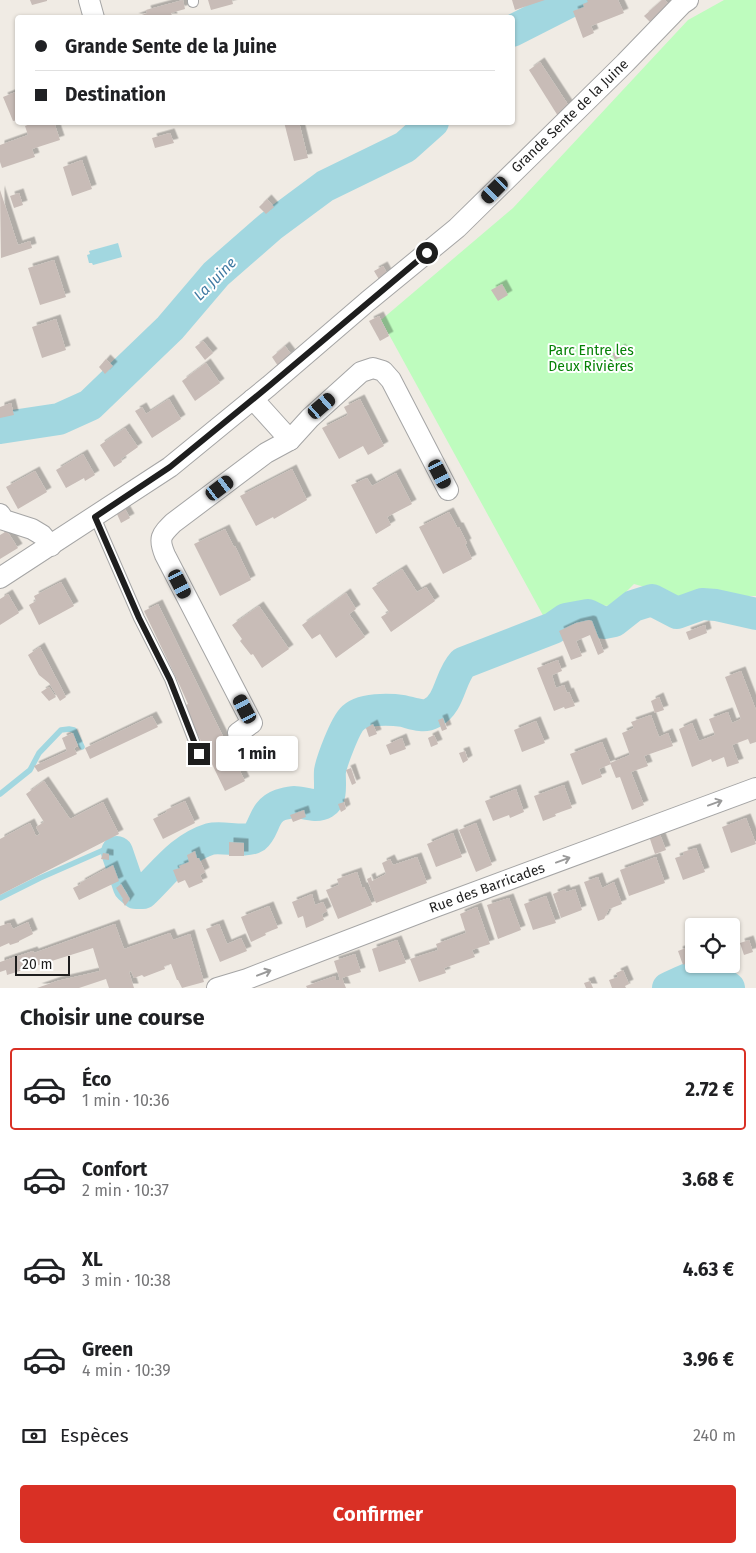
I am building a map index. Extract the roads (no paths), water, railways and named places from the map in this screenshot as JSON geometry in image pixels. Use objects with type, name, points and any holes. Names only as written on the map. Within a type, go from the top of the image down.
[{"type":"street","points":[[89,0],[93,15]]},
{"type":"street","name":"Grande Sente de la Juine","points":[[0,578],[170,467],[457,228],[688,0]]},
{"type":"street","points":[[238,733],[252,723],[160,544],[162,534],[173,523],[266,453],[290,440],[310,418],[361,372],[373,368],[383,371],[391,380],[448,490]]},
{"type":"street","points":[[253,399],[290,440]]},
{"type":"street","points":[[0,514],[4,520],[32,529],[42,535],[51,546]]},
{"type":"street","name":"Rue des Barricades","points":[[218,988],[247,979],[756,788]]},
{"type":"lane","points":[[95,517],[139,618],[170,680],[199,754]]},
{"type":"water","points":[[118,243],[122,257],[93,265],[89,263],[87,255],[90,254],[89,251]]},
{"type":"waterway","name":"La Juine","points":[[515,29],[573,0]]},
{"type":"waterway","name":"La Juine","points":[[0,428],[59,419],[90,405],[170,328],[216,274],[271,226],[325,186],[405,147],[430,125]]},
{"type":"waterway","points":[[117,852],[129,887],[136,893],[143,893],[174,862],[190,848],[200,843],[215,838],[251,839],[258,834],[270,811],[280,805],[294,802],[313,805],[324,803],[327,801],[330,793],[330,771],[336,752],[346,729],[356,715],[369,711],[384,710],[403,711],[421,715],[432,713],[443,703],[458,669],[463,663],[553,628],[566,619],[588,615],[604,623],[614,621],[633,606],[652,600],[677,613],[702,604],[716,605],[756,614]]},
{"type":"waterway","points":[[0,794],[30,770],[39,753],[61,730],[74,730],[82,747]]},
{"type":"waterway","points":[[0,898],[106,849],[117,852]]},
{"type":"waterway","points":[[668,988],[699,976],[713,978],[729,988]]},
{"type":"park label","name":"Parc Entre les Deux Rivières","points":[[591,358]]}]
